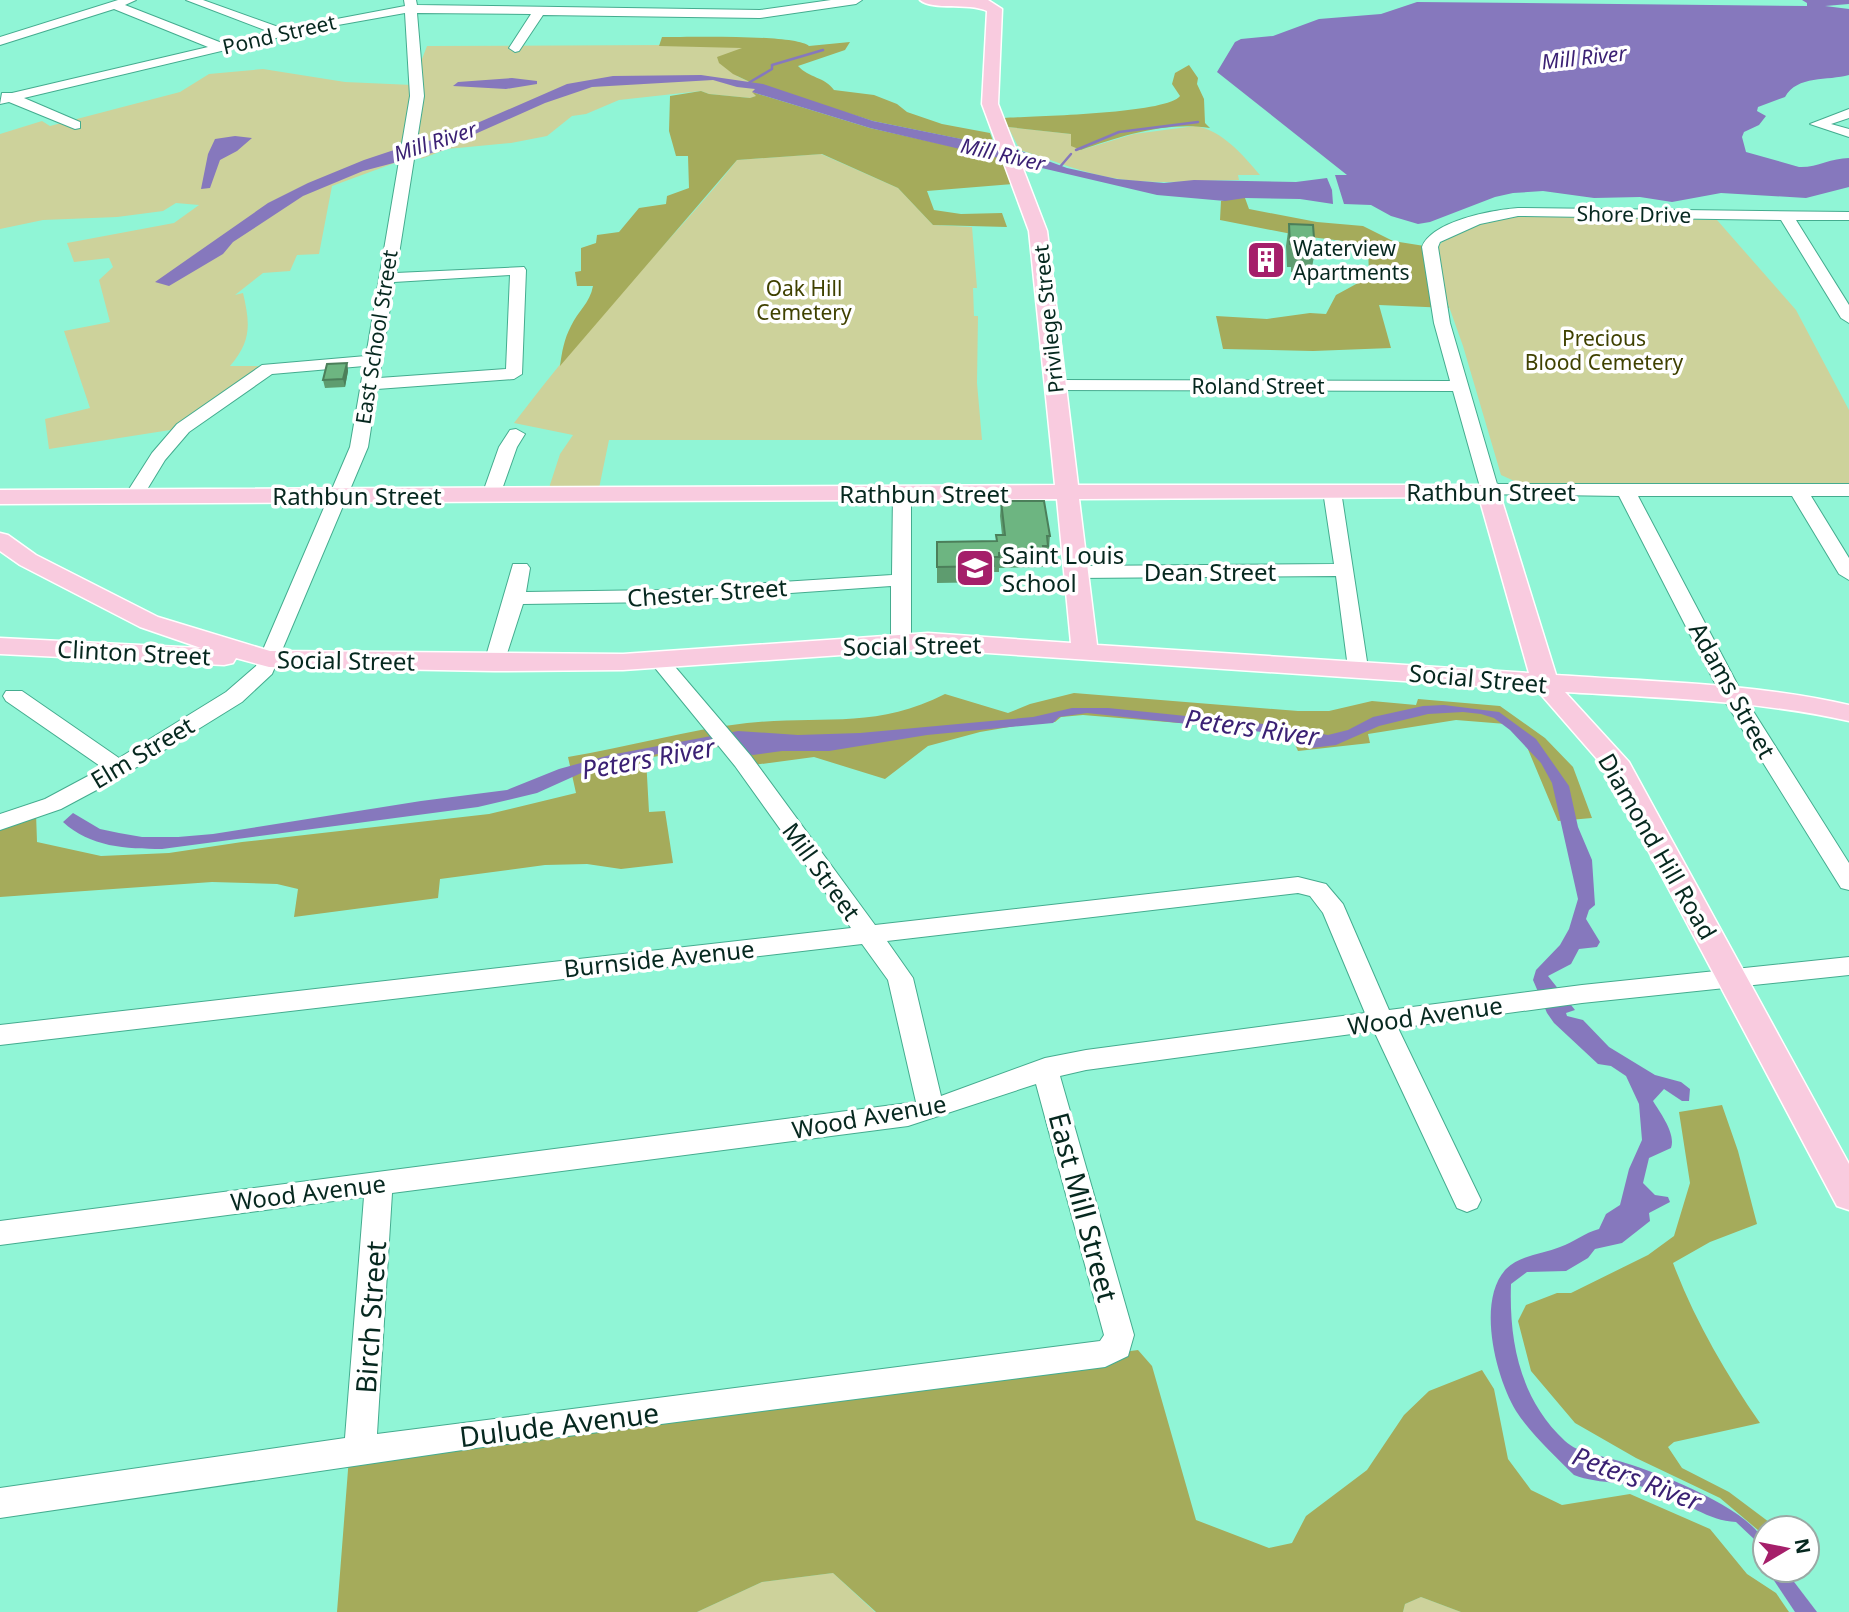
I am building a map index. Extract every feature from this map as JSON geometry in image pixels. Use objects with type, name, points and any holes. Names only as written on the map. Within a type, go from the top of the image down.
[{"type":"main road","points":[[927,0],[987,2]]},
{"type":"main road","name":"Privilege Street","points":[[987,2],[995,9],[990,104],[1038,231],[1085,651]]},
{"type":"main road","name":"Rathbun Street","points":[[0,497],[1489,491]]},
{"type":"main road","name":"Diamond Hill Road","points":[[1489,491],[1528,631],[1546,684],[1615,762],[1849,1196]]},
{"type":"main road","name":"Social Street","points":[[0,540],[77,587],[168,628],[269,659],[494,663],[658,659],[901,642],[977,643],[1732,695],[1806,703],[1849,713]]},
{"type":"main road","points":[[123,652],[158,642],[167,634],[168,628]]},
{"type":"main road","name":"Clinton Street","points":[[0,646],[269,659]]},
{"type":"street","points":[[84,0],[109,6],[220,47]]},
{"type":"street","points":[[0,41],[130,0]]},
{"type":"street","points":[[192,0],[282,32]]},
{"type":"street","name":"Pond Street","points":[[4,96],[409,4],[539,11],[760,14],[856,0]]},
{"type":"street","name":"East School Street","points":[[269,659],[359,447],[417,88],[409,4]]},
{"type":"street","points":[[515,48],[539,11]]},
{"type":"street","points":[[4,96],[75,125]]},
{"type":"street","points":[[1849,113],[1817,124],[1849,133]]},
{"type":"street","name":"Shore Drive","points":[[1430,247],[1433,239],[1448,231],[1507,213],[1849,216]]},
{"type":"street","points":[[1786,216],[1849,318]]},
{"type":"street","name":"Diamond Hill Road","points":[[1430,247],[1443,323],[1489,491]]},
{"type":"street","points":[[370,384],[514,374],[518,270],[385,278]]},
{"type":"street","points":[[133,497],[158,457],[184,428],[268,369],[372,360]]},
{"type":"street","name":"Roland Street","points":[[1055,385],[1461,386]]},
{"type":"street","points":[[491,495],[508,447],[516,434]]},
{"type":"street","points":[[1798,490],[1849,574]]},
{"type":"street","name":"Rathbun Street","points":[[1489,491],[1849,490]]},
{"type":"street","points":[[1332,491],[1358,668]]},
{"type":"street","name":"Adams Street","points":[[1626,491],[1732,695],[1849,882]]},
{"type":"street","points":[[901,642],[902,493]]},
{"type":"street","points":[[494,663],[514,598],[520,568]]},
{"type":"street","name":"Dean Street","points":[[1076,572],[1344,570]]},
{"type":"street","name":"Chester Street","points":[[514,598],[659,596],[900,580]]},
{"type":"street","name":"Elm Street","points":[[0,822],[53,804],[118,768],[234,697],[258,678],[269,659]]},
{"type":"street","name":"Mill Street","points":[[658,659],[743,761],[900,978],[906,993],[931,1109]]},
{"type":"street","points":[[14,696],[118,768]]},
{"type":"street","name":"Burnside Avenue","points":[[0,1035],[1262,887],[1298,885],[1318,890],[1334,910],[1381,1020]]},
{"type":"street","name":"Wood Avenue","points":[[0,1233],[519,1163],[641,1151],[908,1115],[983,1092],[1045,1068],[1086,1059],[1534,1000],[1849,966]]},
{"type":"street","points":[[1381,1020],[1467,1200]]},
{"type":"street","name":"East Mill Street","points":[[1045,1068],[1107,1285],[1119,1335],[1117,1347]]},
{"type":"street","name":"Birch Street","points":[[360,1450],[379,1183]]},
{"type":"street","name":"Dulude Avenue","points":[[0,1503],[360,1450],[897,1380],[1042,1364],[1105,1354],[1117,1347]]},
{"type":"green space","points":[[662,37],[763,38],[800,42],[809,46],[850,42],[845,50],[798,66],[826,82],[834,90],[874,95],[897,104],[907,112],[942,124],[990,133],[995,146],[873,121],[752,83],[733,74],[719,63],[717,57],[742,48],[659,46]]},
{"type":"green space","points":[[427,46],[744,47],[737,76],[752,83],[747,82],[756,89],[757,96],[750,98],[701,91],[619,100],[586,114],[572,116],[547,136],[511,143],[447,149],[421,159],[423,142],[400,161],[332,186],[319,254],[297,255],[290,271],[263,273],[235,295],[243,293],[248,323],[246,340],[230,366],[264,366],[183,428],[49,449],[45,419],[90,408],[64,331],[110,322],[99,280],[113,267],[109,258],[74,262],[67,243],[174,223],[199,205],[176,203],[163,211],[117,217],[43,220],[0,229],[0,134],[42,121],[50,126],[180,92],[209,74],[263,69],[345,82],[412,85]]},
{"type":"green space","points":[[1189,65],[1198,78],[1197,84],[1204,99],[1205,123],[1210,128],[1161,128],[1081,150],[1071,146],[1071,134],[1008,127],[1004,118],[1126,110],[1170,102],[1180,96],[1172,84],[1175,73]]},
{"type":"green space","points":[[701,91],[750,98],[756,96],[752,92],[870,128],[999,157],[1013,184],[927,191],[934,210],[961,214],[1002,213],[1007,227],[933,225],[898,188],[822,154],[737,160],[560,366],[569,331],[593,286],[577,286],[575,272],[581,271],[581,248],[596,243],[597,235],[619,232],[639,208],[666,204],[667,196],[689,188],[688,156],[676,156],[669,131],[670,96]]},
{"type":"green space","points":[[1195,126],[1205,128],[1223,138],[1260,175],[1238,175],[1239,180],[1164,182],[1106,177],[1020,150],[1008,127],[1071,134],[1081,150],[1134,134]]},
{"type":"green space","name":"Oak Hill Cemetery","points":[[821,154],[898,188],[933,225],[972,227],[977,288],[973,288],[974,316],[978,316],[977,383],[982,440],[609,440],[598,493],[547,494],[560,454],[573,435],[514,423],[559,366],[737,160]]},
{"type":"green space","points":[[1245,198],[1249,209],[1317,222],[1363,226],[1393,241],[1437,248],[1441,284],[1449,308],[1379,305],[1391,348],[1313,351],[1223,349],[1216,316],[1267,319],[1310,313],[1326,314],[1336,295],[1369,277],[1368,244],[1302,236],[1220,220],[1221,201]]},
{"type":"green space","name":"Precious Blood Cemetery","points":[[1516,215],[1717,220],[1796,310],[1849,410],[1849,483],[1521,484],[1501,475],[1463,346],[1441,284],[1437,248],[1462,230]]},
{"type":"green space","points":[[1074,693],[1298,711],[1329,711],[1372,701],[1416,705],[1418,699],[1500,706],[1545,738],[1573,767],[1592,818],[1558,821],[1527,747],[1506,724],[1456,720],[1368,734],[1370,743],[1298,751],[1292,738],[1264,730],[1083,715],[1061,717],[1055,722],[1038,722],[980,732],[928,746],[885,779],[814,757],[746,766],[725,746],[646,758],[649,812],[665,811],[673,863],[621,869],[587,864],[545,865],[440,879],[438,898],[294,917],[298,889],[277,884],[212,882],[0,897],[0,824],[36,813],[37,842],[101,856],[169,853],[489,814],[576,793],[568,757],[702,730],[747,723],[871,717],[895,713],[945,694],[1008,713],[1030,704]]},
{"type":"green space","points":[[1722,1105],[1738,1151],[1757,1224],[1710,1242],[1673,1263],[1712,1346],[1760,1423],[1674,1442],[1668,1447],[1682,1468],[1729,1492],[1758,1514],[1751,1514],[1751,1524],[1720,1498],[1636,1458],[1575,1423],[1531,1371],[1518,1321],[1526,1305],[1557,1293],[1571,1293],[1648,1255],[1674,1236],[1690,1183],[1679,1112]]},
{"type":"green space","points":[[1138,1350],[1152,1366],[1196,1520],[1269,1548],[1292,1543],[1306,1516],[1367,1470],[1404,1415],[1429,1391],[1482,1370],[1494,1389],[1508,1459],[1531,1490],[1562,1505],[1630,1494],[1710,1529],[1751,1577],[1751,1584],[1762,1584],[1776,1593],[1789,1612],[1461,1612],[1421,1597],[1405,1604],[1403,1612],[876,1612],[833,1573],[762,1582],[697,1612],[337,1612],[349,1457]]},
{"type":"green space","points":[[833,1573],[875,1612],[697,1612],[762,1582]]},
{"type":"green space","points":[[1421,1597],[1461,1612],[1403,1612],[1405,1604]]},
{"type":"water","name":"Mill River","points":[[1802,0],[1849,0],[1849,4],[1825,6],[1849,9],[1849,75],[1805,82],[1790,90],[1785,97],[1758,107],[1757,111],[1766,116],[1759,125],[1744,132],[1742,137],[1746,152],[1799,167],[1849,158],[1849,187],[1806,198],[1721,193],[1672,202],[1640,197],[1594,198],[1543,191],[1513,193],[1418,224],[1391,216],[1371,205],[1344,204],[1335,175],[1347,175],[1217,72],[1235,42],[1241,39],[1273,36],[1319,19],[1381,14],[1417,2],[1807,6]]},
{"type":"water","name":"Mill River","points":[[701,75],[763,84],[873,121],[1021,151],[1067,168],[1117,179],[1164,183],[1194,180],[1296,182],[1327,178],[1332,190],[1333,204],[1300,199],[1245,198],[1225,201],[1157,195],[870,128],[752,92],[755,89],[713,80],[592,87],[545,103],[447,149],[363,171],[303,196],[233,242],[223,254],[169,286],[155,282],[268,203],[364,160],[445,137],[567,84],[613,76]]},
{"type":"water","points":[[512,78],[537,81],[537,84],[506,89],[453,86],[458,82]]},
{"type":"water","points":[[235,136],[252,138],[237,151],[220,160],[210,188],[201,189],[208,154],[215,139]]},
{"type":"water","name":"Peters River","points":[[1444,705],[1499,712],[1536,739],[1569,786],[1578,827],[1592,860],[1595,905],[1589,910],[1586,919],[1600,942],[1597,947],[1579,949],[1571,964],[1548,976],[1575,1010],[1566,1013],[1567,1016],[1583,1020],[1609,1047],[1655,1075],[1681,1082],[1690,1089],[1689,1101],[1682,1101],[1664,1089],[1653,1101],[1667,1124],[1672,1142],[1671,1148],[1649,1158],[1643,1183],[1655,1195],[1668,1197],[1670,1202],[1649,1213],[1650,1221],[1622,1243],[1595,1249],[1588,1258],[1566,1271],[1527,1272],[1511,1284],[1512,1327],[1520,1368],[1537,1407],[1565,1441],[1583,1451],[1634,1466],[1701,1493],[1743,1518],[1751,1526],[1751,1536],[1736,1522],[1707,1515],[1650,1489],[1574,1475],[1522,1420],[1509,1397],[1496,1360],[1492,1340],[1492,1300],[1497,1283],[1506,1269],[1518,1261],[1560,1247],[1599,1229],[1606,1214],[1620,1205],[1629,1169],[1642,1140],[1639,1104],[1626,1076],[1611,1066],[1598,1064],[1554,1023],[1533,980],[1536,970],[1560,945],[1569,929],[1578,899],[1552,783],[1541,763],[1510,730],[1494,718],[1463,712],[1428,714],[1379,726],[1336,745],[1312,748],[1262,732],[1087,713],[1059,717],[1053,723],[927,735],[829,751],[782,751],[753,755],[714,746],[679,749],[588,770],[537,793],[478,807],[162,849],[122,847],[97,842],[63,822],[73,813],[100,829],[142,837],[213,834],[507,790],[559,769],[610,755],[738,731],[798,735],[860,733],[1033,717],[1072,708],[1108,708],[1264,724],[1328,735],[1348,730],[1373,717],[1423,706]]},
{"type":"water","points":[[1776,1584],[1796,1584],[1817,1612],[1795,1612]]},
{"type":"building","points":[[1289,224],[1313,225],[1315,251],[1295,249],[1294,245],[1290,244]]},
{"type":"building","points":[[347,363],[343,379],[323,380],[327,364]]},
{"type":"building","points":[[1001,501],[1044,501],[1050,536],[1047,536],[1048,546],[1043,546],[1044,552],[999,553],[999,557],[993,557],[994,566],[937,567],[937,542],[997,541],[996,535],[1005,535]]},
{"type":"waterway","points":[[745,85],[772,69],[772,65],[823,50]]},
{"type":"waterway","points":[[1076,150],[1119,132],[1198,122]]},
{"type":"waterway","points":[[1059,168],[1071,154]]},
{"type":"place","name":"Waterview Apartments","points":[[1266,260]]},
{"type":"place","name":"Saint Louis School","points":[[975,568]]}]
